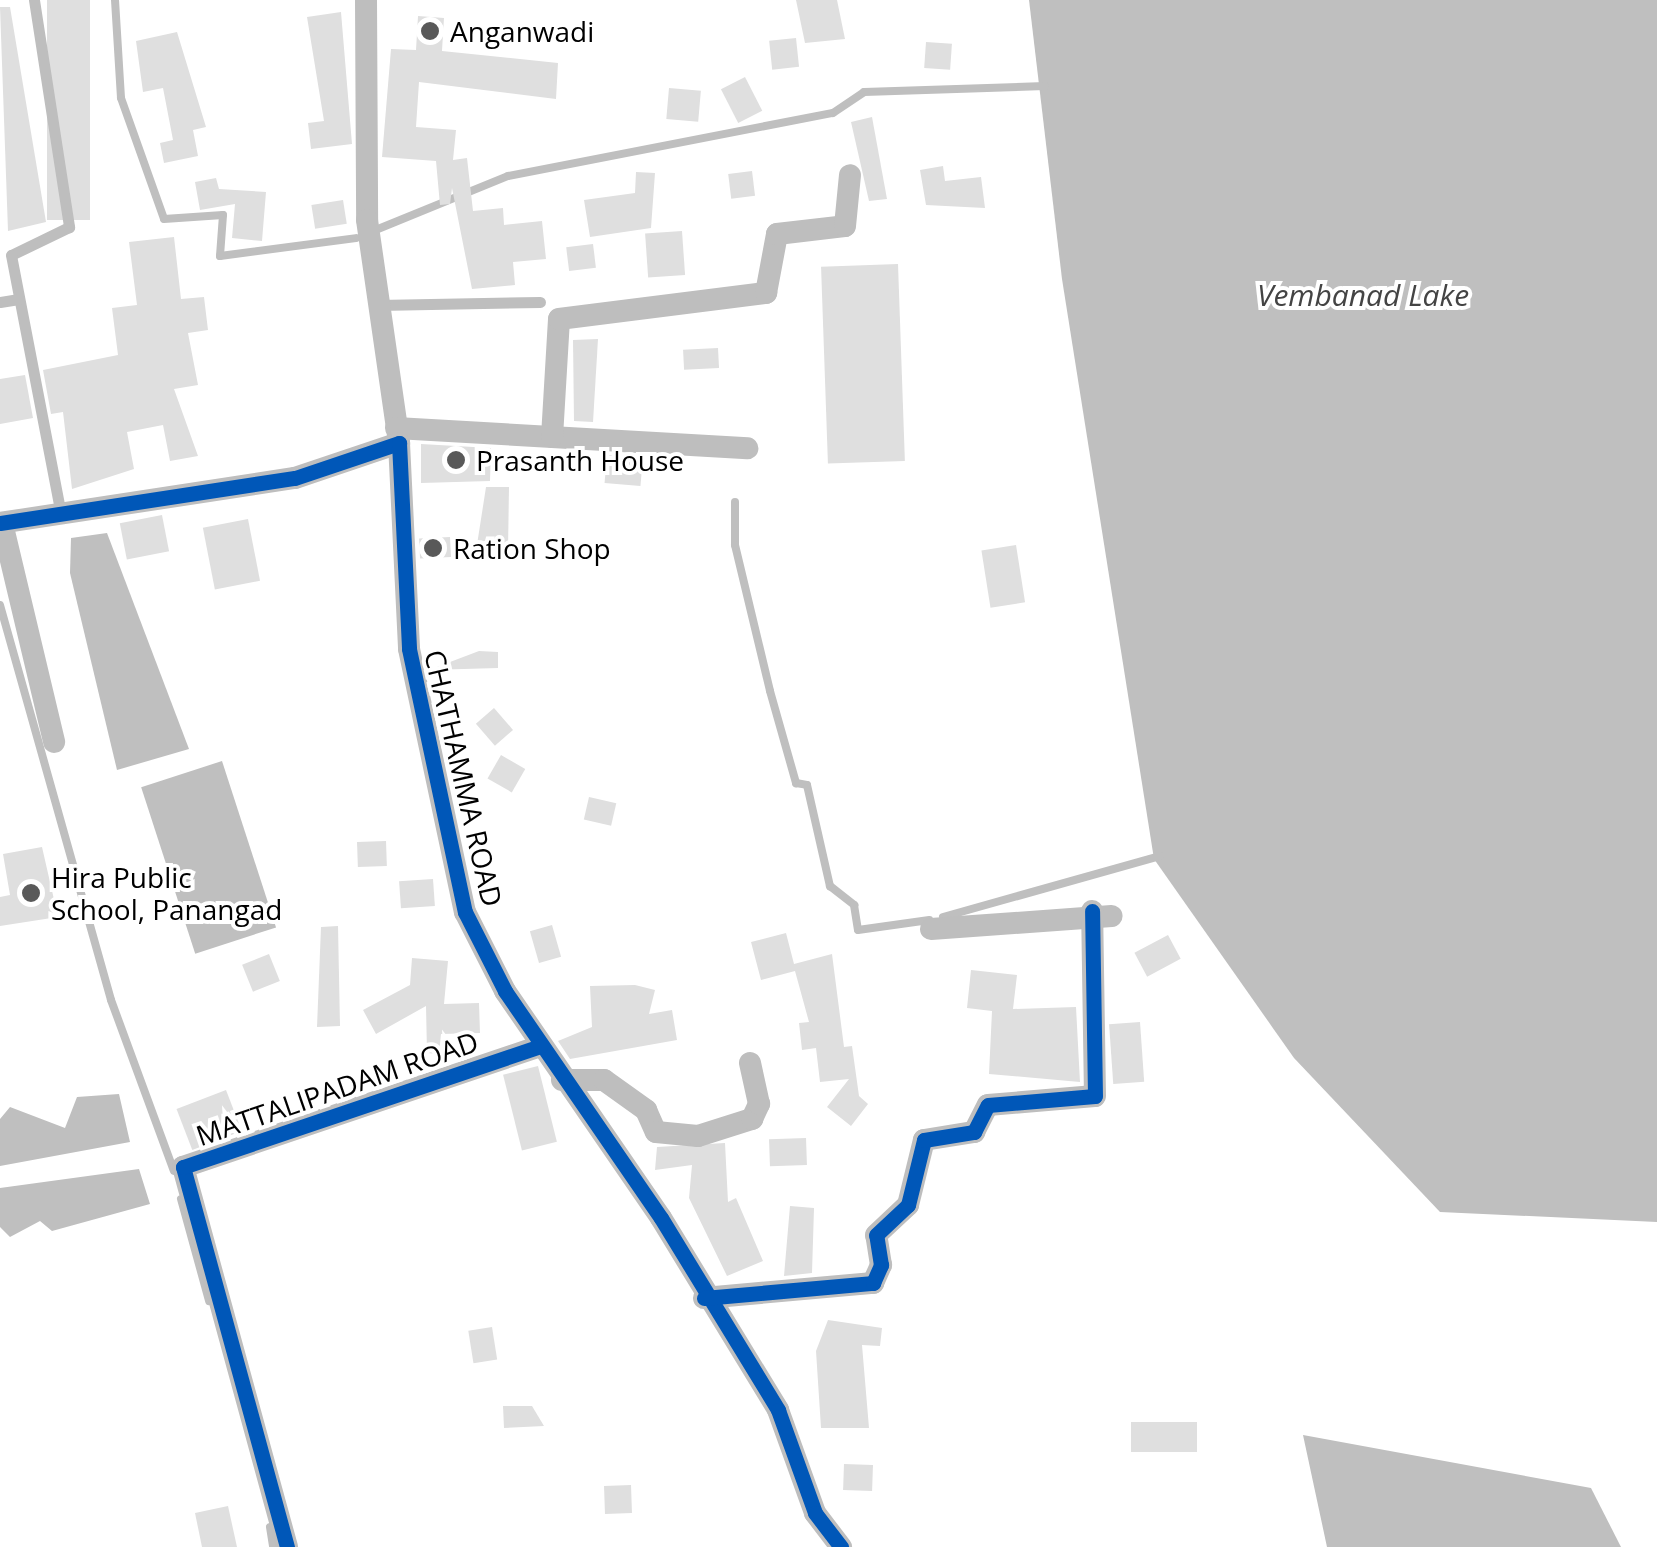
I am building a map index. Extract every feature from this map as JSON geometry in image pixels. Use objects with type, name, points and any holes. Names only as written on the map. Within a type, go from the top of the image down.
[{"type":"street","name":"CHATHAMMA ROAD","points":[[366,0],[374,305],[397,436],[409,649],[450,854],[466,912],[540,1046],[661,1218],[704,1298],[778,1410],[815,1513],[841,1547]]},
{"type":"street","points":[[552,437],[559,318],[766,293],[778,234],[845,226],[850,174]]},
{"type":"street","points":[[54,742],[1,523],[295,478],[397,436],[552,437],[747,448]]},
{"type":"street","points":[[704,1298],[872,1283],[881,1265],[876,1235],[908,1205],[924,1140],[974,1132],[988,1105],[1096,1096],[1102,913],[931,930]]},
{"type":"street","name":"MATTALIPADAM ROAD","points":[[287,1547],[183,1167],[540,1046]]},
{"type":"street","points":[[562,1080],[604,1080],[646,1110],[656,1132],[698,1136],[752,1120],[759,1104],[750,1063]]},
{"type":"lane","points":[[34,0],[69,227],[6,254],[19,299],[61,514]]},
{"type":"lane","points":[[0,302],[19,299]]},
{"type":"lane","points":[[374,305],[540,302]]},
{"type":"water","name":"Vembanad Lake","points":[[1029,0],[1657,0],[1657,1222],[1440,1212],[1294,1058],[1154,859],[1062,279]]},
{"type":"water","points":[[107,533],[189,749],[117,770],[70,573],[71,538]]},
{"type":"water","points":[[222,761],[276,927],[195,954],[141,787]]},
{"type":"water","points":[[119,1094],[130,1142],[0,1166],[0,1119],[10,1107],[65,1128],[77,1097]]},
{"type":"water","points":[[139,1169],[150,1204],[52,1231],[40,1221],[10,1237],[0,1227],[0,1188]]},
{"type":"water","points":[[1303,1435],[1591,1488],[1621,1547],[1327,1547]]},
{"type":"building","points":[[47,0],[90,0],[90,220],[47,220]]},
{"type":"building","points":[[796,0],[837,0],[845,39],[805,43]]},
{"type":"building","points":[[0,7],[10,7],[46,222],[8,231]]},
{"type":"building","points":[[341,12],[352,144],[311,149],[308,123],[324,121],[307,17]]},
{"type":"building","points":[[418,16],[444,18],[442,51],[558,63],[556,99],[419,82],[416,127],[456,130],[453,160],[467,158],[473,211],[503,208],[504,225],[542,221],[546,259],[513,262],[515,285],[472,289],[452,188],[450,204],[440,205],[436,161],[382,157],[391,49],[416,50]]},
{"type":"building","points":[[177,32],[206,127],[193,130],[198,156],[164,163],[160,143],[173,140],[163,88],[143,92],[136,41]]},
{"type":"building","points":[[796,38],[799,67],[772,70],[769,41]]},
{"type":"building","points":[[926,42],[952,44],[950,70],[924,68]]},
{"type":"building","points":[[745,77],[762,111],[738,123],[721,89]]},
{"type":"building","points":[[669,88],[701,91],[698,122],[666,119]]},
{"type":"building","points":[[872,117],[887,199],[869,201],[851,122]]},
{"type":"building","points":[[943,166],[945,181],[981,177],[985,208],[926,205],[920,170]]},
{"type":"building","points":[[752,171],[755,196],[731,199],[728,174]]},
{"type":"building","points":[[636,172],[655,173],[651,228],[590,237],[584,200],[635,193]]},
{"type":"building","points":[[216,178],[219,189],[266,192],[262,241],[232,238],[235,204],[200,210],[195,182]]},
{"type":"building","points":[[343,200],[347,224],[315,229],[311,205]]},
{"type":"building","points":[[682,231],[685,275],[648,277],[645,234]]},
{"type":"building","points":[[174,237],[181,299],[204,297],[208,330],[188,333],[198,385],[174,389],[198,456],[170,461],[163,425],[127,432],[134,469],[72,489],[63,412],[51,414],[43,370],[118,355],[112,308],[137,305],[129,242]]},
{"type":"building","points":[[593,244],[596,268],[569,271],[566,247]]},
{"type":"building","points":[[898,264],[905,461],[828,464],[821,267]]},
{"type":"building","points":[[598,339],[593,422],[574,421],[573,340]]},
{"type":"building","points":[[718,348],[719,368],[684,370],[683,350]]},
{"type":"building","points":[[25,375],[33,418],[0,424],[0,379]]},
{"type":"building","name":"Prasanth House","points":[[421,444],[491,448],[490,481],[421,483]]},
{"type":"building","points":[[607,455],[643,458],[640,486],[605,483]]},
{"type":"building","points":[[486,487],[509,487],[508,550],[476,551]]},
{"type":"building","points":[[162,515],[169,551],[127,560],[120,523]]},
{"type":"building","points":[[248,519],[260,581],[215,590],[203,528]]},
{"type":"building","name":"Ration Shop","points":[[450,537],[451,557],[420,559],[419,539]]},
{"type":"building","points":[[1016,545],[1025,602],[991,608],[981,550]]},
{"type":"building","points":[[479,651],[498,652],[498,668],[429,670]]},
{"type":"building","points":[[494,708],[513,730],[495,746],[476,724]]},
{"type":"building","points":[[501,755],[525,769],[512,792],[488,778]]},
{"type":"building","points":[[589,797],[616,803],[611,826],[584,819]]},
{"type":"building","points":[[386,841],[387,866],[358,867],[357,842]]},
{"type":"building","points":[[42,847],[58,917],[0,926],[0,897],[10,895],[3,854]]},
{"type":"building","points":[[433,879],[435,906],[401,908],[399,881]]},
{"type":"building","points":[[552,925],[561,957],[539,963],[530,931]]},
{"type":"building","points":[[338,926],[340,1026],[317,1027],[321,927]]},
{"type":"building","points":[[786,933],[794,964],[832,954],[844,1047],[852,1046],[859,1096],[868,1104],[851,1126],[827,1107],[849,1079],[820,1082],[816,1048],[802,1050],[799,1023],[809,1022],[795,971],[761,980],[751,942]]},
{"type":"building","points":[[1168,935],[1181,959],[1147,977],[1134,953]]},
{"type":"building","points":[[269,954],[280,981],[253,992],[242,965]]},
{"type":"building","points":[[412,958],[448,961],[444,1004],[479,1003],[480,1033],[441,1034],[439,1054],[427,1053],[426,1006],[376,1034],[363,1010],[410,985]]},
{"type":"building","points":[[971,970],[1017,975],[1013,1009],[1076,1007],[1080,1082],[989,1074],[992,1011],[967,1008]]},
{"type":"building","points":[[635,985],[655,990],[649,1014],[672,1010],[677,1040],[570,1059],[558,1041],[592,1027],[590,986]]},
{"type":"building","points":[[1140,1022],[1144,1082],[1113,1084],[1109,1024]]},
{"type":"building","points":[[538,1066],[557,1142],[522,1150],[503,1075]]},
{"type":"building","points":[[226,1090],[242,1131],[192,1150],[177,1109]]},
{"type":"building","points":[[806,1138],[807,1165],[770,1166],[769,1139]]},
{"type":"building","points":[[725,1143],[728,1202],[736,1198],[763,1261],[727,1276],[689,1198],[692,1165],[655,1170],[657,1147]]},
{"type":"building","points":[[790,1206],[814,1208],[812,1273],[784,1276]]},
{"type":"building","points":[[828,1320],[882,1328],[880,1346],[862,1345],[869,1428],[821,1428],[816,1351]]},
{"type":"building","points":[[492,1327],[497,1360],[473,1363],[468,1331]]},
{"type":"building","points":[[503,1406],[532,1406],[544,1426],[504,1428]]},
{"type":"building","points":[[1131,1422],[1197,1422],[1197,1452],[1131,1452]]},
{"type":"building","points":[[844,1464],[873,1465],[872,1491],[843,1490]]},
{"type":"building","points":[[631,1485],[632,1513],[605,1514],[604,1486]]},
{"type":"building","points":[[228,1506],[237,1547],[202,1547],[195,1513]]},
{"type":"waterway","points":[[115,0],[121,98],[164,219],[223,215],[220,256],[356,238]]},
{"type":"waterway","points":[[378,229],[508,176],[833,113],[864,92],[1045,86]]},
{"type":"waterway","points":[[735,502],[735,545],[770,691],[796,783],[807,785],[830,886],[854,905],[858,930],[929,920]]},
{"type":"waterway","points":[[0,605],[111,1000],[174,1171]]},
{"type":"waterway","points":[[943,917],[1160,856]]},
{"type":"waterway","points":[[181,1199],[209,1301]]},
{"type":"waterway","points":[[270,1527],[273,1547]]},
{"type":"cycle path","points":[[0,523],[295,478],[399,443],[409,649],[465,912],[505,991],[661,1218],[778,1410],[815,1513],[841,1547]]},
{"type":"cycle path","points":[[704,1298],[873,1283],[881,1265],[876,1235],[908,1205],[924,1140],[974,1132],[988,1105],[1095,1096],[1092,911]]},
{"type":"cycle path","points":[[287,1547],[183,1167],[540,1046]]},
{"type":"place","name":"Anganwadi","points":[[430,31]]},
{"type":"place","name":"Prasanth House","points":[[456,460]]},
{"type":"place","name":"Ration Shop","points":[[433,548]]},
{"type":"place","name":"Hira Public School, Panangad","points":[[31,893]]}]
